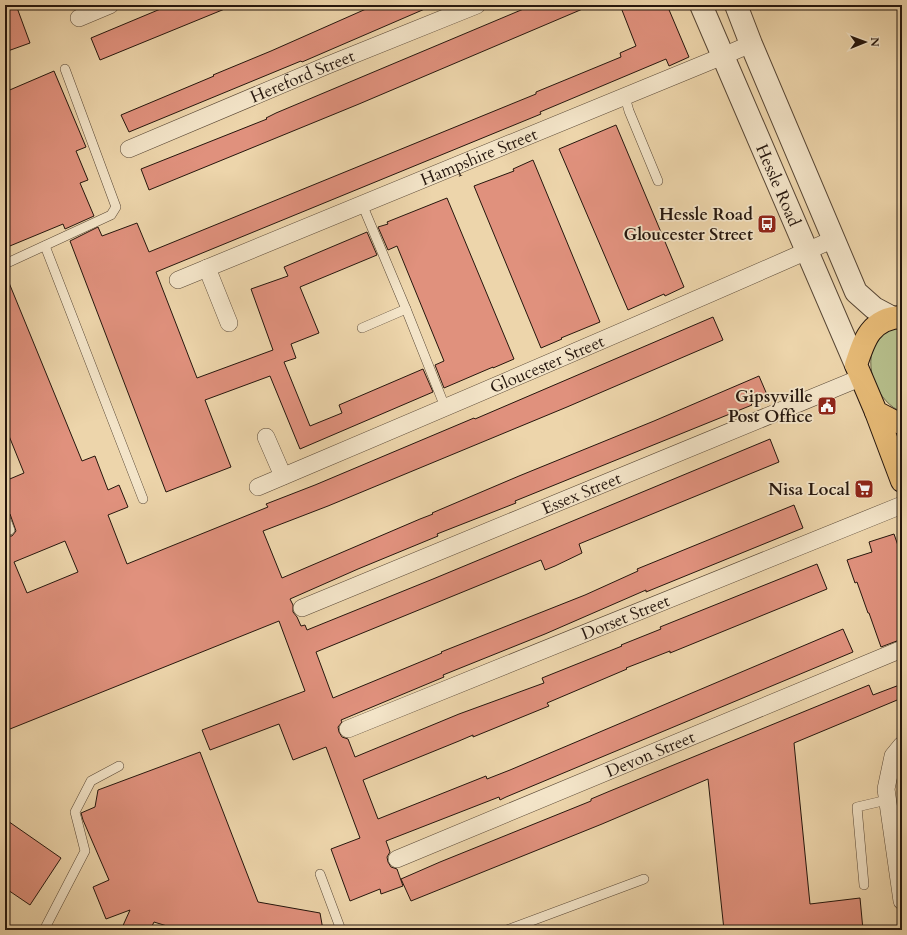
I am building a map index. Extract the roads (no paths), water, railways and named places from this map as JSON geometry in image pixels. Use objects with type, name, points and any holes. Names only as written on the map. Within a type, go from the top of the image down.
[{"type":"main road","points":[[896,317],[879,323],[869,332],[862,346],[858,372],[876,412],[902,481]]},
{"type":"main road","points":[[876,412],[893,421],[902,422]]},
{"type":"street","points":[[79,18],[110,5]]},
{"type":"street","name":"Hereford Street","points":[[129,149],[328,65],[477,5]]},
{"type":"street","name":"Hessle Road","points":[[702,5],[858,372]]},
{"type":"street","name":"Hessle Road","points":[[736,5],[751,44],[856,292],[874,308],[896,317]]},
{"type":"street","name":"Hampshire Street","points":[[178,280],[751,44]]},
{"type":"street","name":"Gloucester Street","points":[[258,487],[664,315],[834,239]]},
{"type":"street","points":[[207,268],[229,323]]},
{"type":"street","name":"Essex Street","points":[[302,608],[858,372]]},
{"type":"street","points":[[266,437],[283,476]]},
{"type":"street","name":"Dorset Street","points":[[348,728],[902,505]]},
{"type":"street","name":"Devon Street","points":[[397,859],[902,648]]},
{"type":"street","points":[[902,745],[893,756],[886,789],[902,897]]},
{"type":"lane","points":[[5,264],[111,215],[116,206],[65,69]]},
{"type":"lane","points":[[625,97],[658,181]]},
{"type":"lane","points":[[362,204],[445,407]]},
{"type":"lane","points":[[45,246],[143,499]]},
{"type":"lane","points":[[362,328],[406,309]]},
{"type":"lane","points":[[5,517],[10,530]]},
{"type":"lane","points":[[44,930],[85,851],[76,812],[91,781],[119,766]]},
{"type":"lane","points":[[864,885],[857,807],[887,800]]},
{"type":"lane","points":[[320,874],[341,930]]},
{"type":"lane","points":[[507,930],[644,879]]},
{"type":"place","name":"Hessle Road Gloucester Street","points":[[767,224]]},
{"type":"place","name":"Gipsyville Post Office","points":[[827,406]]},
{"type":"place","name":"Nisa Local","points":[[864,489]]}]
